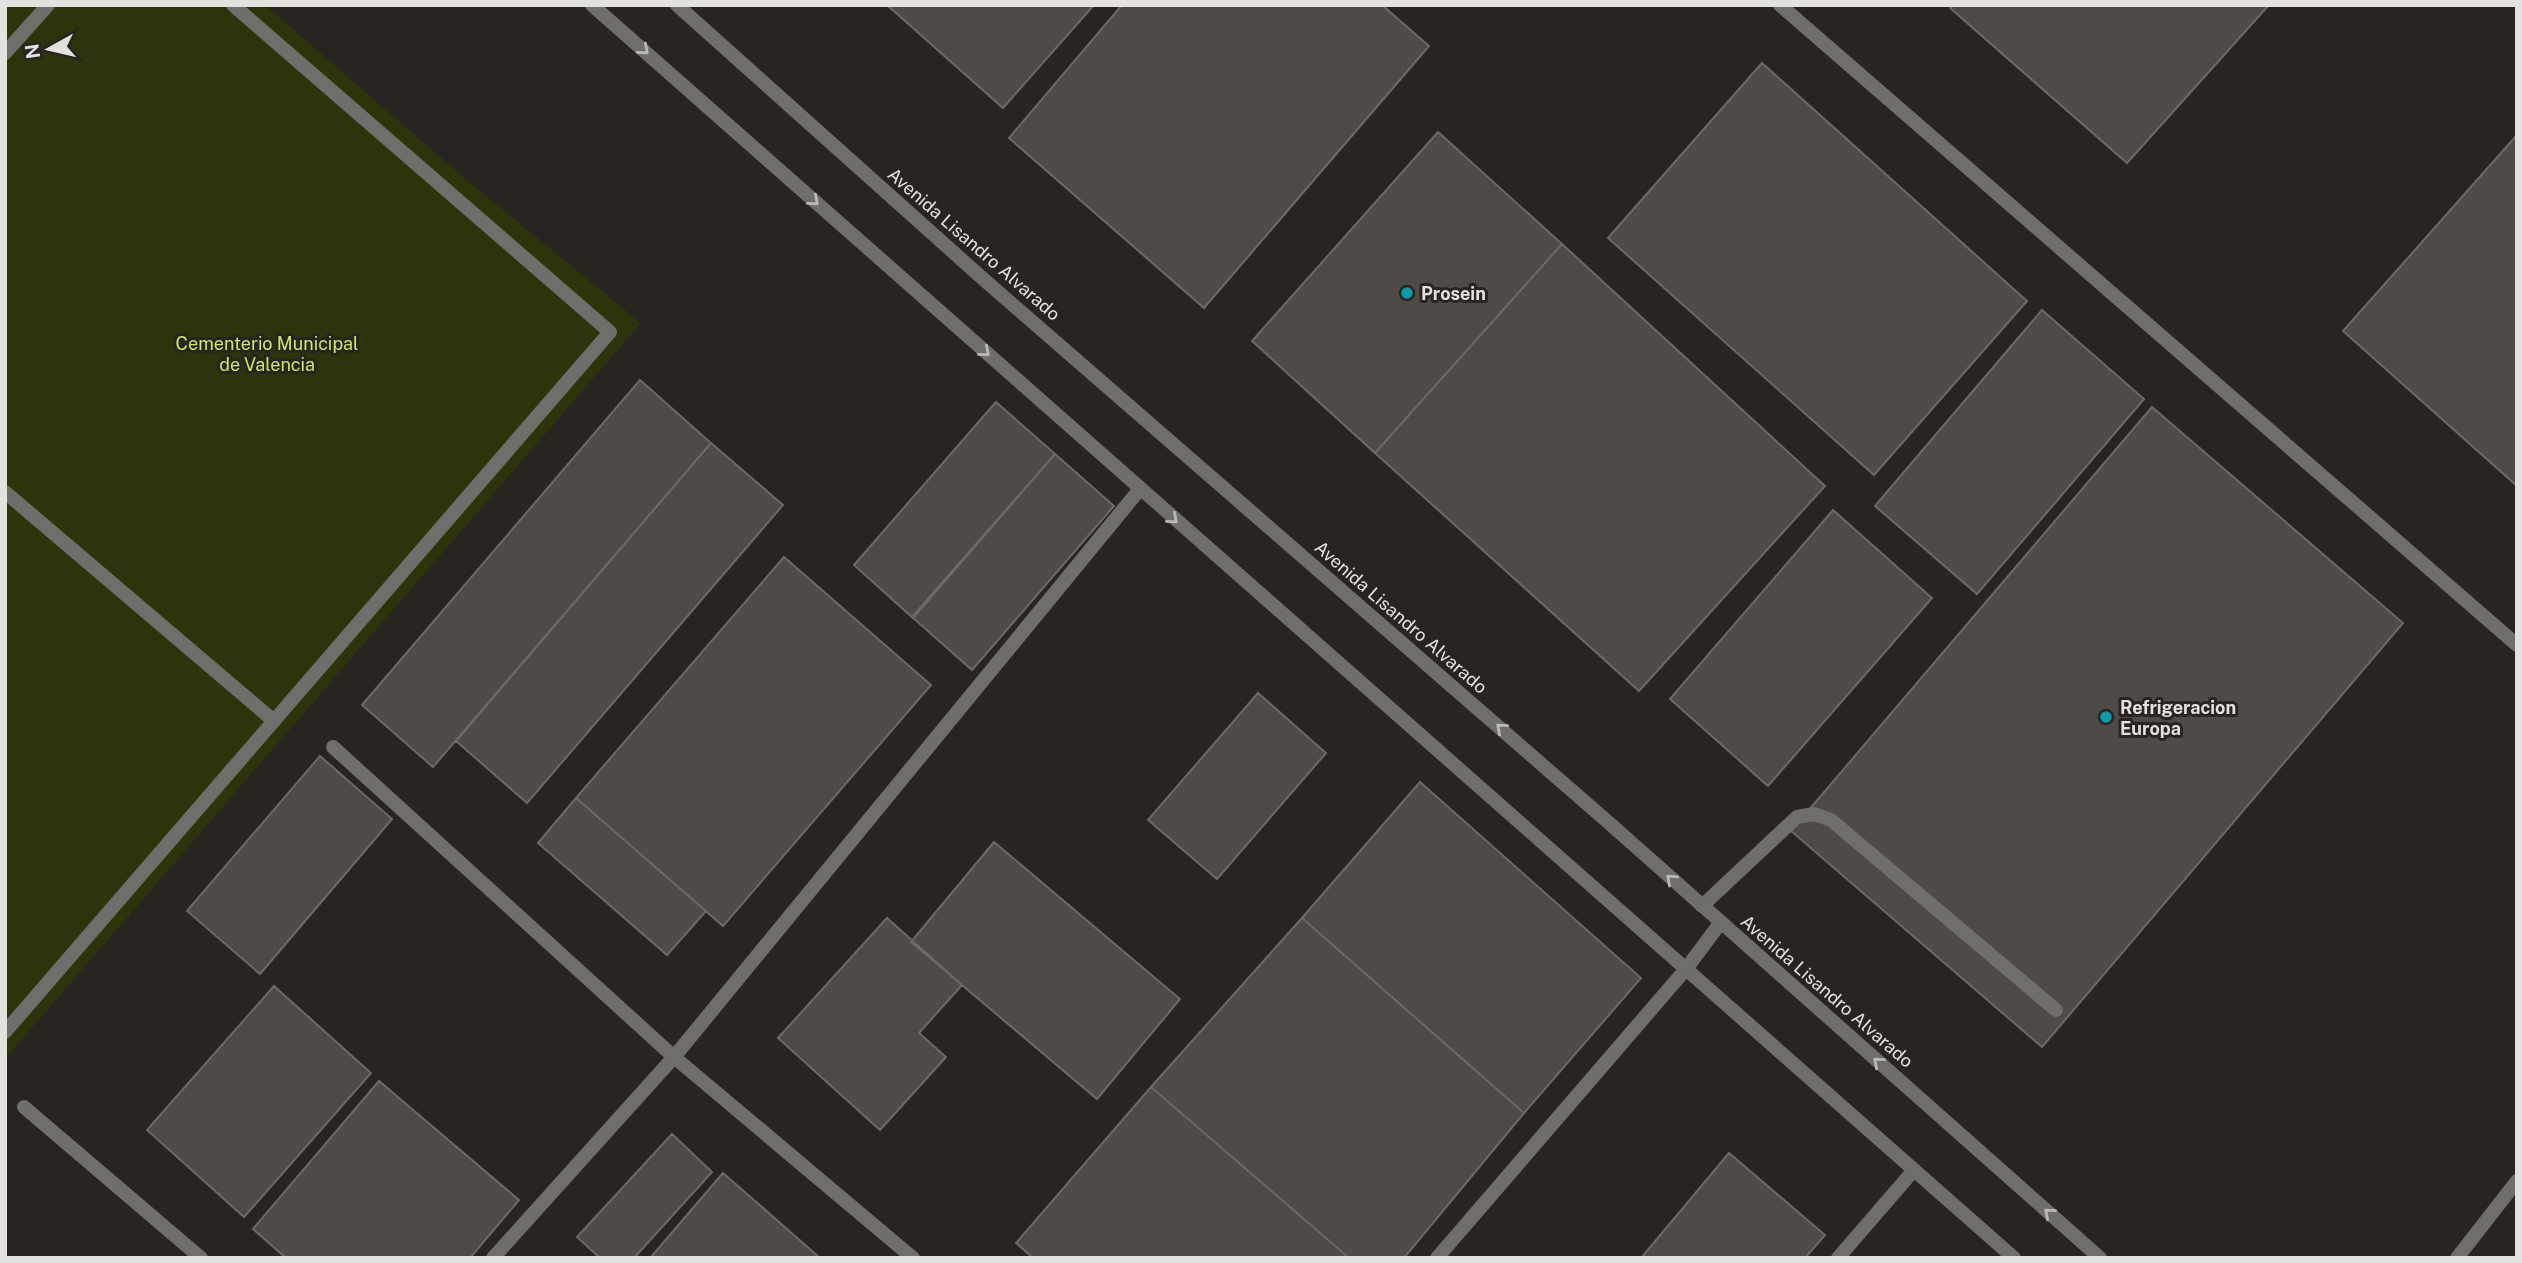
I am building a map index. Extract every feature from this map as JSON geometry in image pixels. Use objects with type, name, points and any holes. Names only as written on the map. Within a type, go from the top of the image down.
[{"type":"street","points":[[5,53],[48,5]]},
{"type":"street","points":[[5,1032],[610,332],[233,5]]},
{"type":"street","points":[[592,5],[2014,1258]]},
{"type":"street","name":"Avenida Lisandro Alvarado","points":[[677,5],[991,286],[1721,922],[2100,1258]]},
{"type":"street","points":[[1780,5],[2517,645]]},
{"type":"street","points":[[492,1258],[674,1057],[1140,489]]},
{"type":"street","points":[[5,492],[274,721]]},
{"type":"street","points":[[333,747],[674,1057],[913,1258]]},
{"type":"street","points":[[1702,906],[1797,817],[1814,814],[1831,820],[2056,1010]]},
{"type":"street","points":[[1437,1258],[1686,969],[1721,922]]},
{"type":"street","points":[[24,1107],[201,1258]]},
{"type":"street","points":[[1838,1258],[1914,1170]]},
{"type":"street","points":[[2457,1258],[2517,1181]]},
{"type":"green space","name":"Cementerio Municipal de Valencia","points":[[5,5],[265,5],[469,182],[641,323],[5,1059]]},
{"type":"building","points":[[887,5],[1094,5],[1003,108]]},
{"type":"building","points":[[1122,5],[1382,5],[1429,46],[1204,308],[1009,138]]},
{"type":"building","points":[[1953,5],[2269,5],[2127,163],[1950,8]]},
{"type":"building","points":[[1762,63],[2027,301],[1874,475],[1608,238]]},
{"type":"building","name":"Prosein","points":[[1438,132],[1562,244],[1375,453],[1252,341]]},
{"type":"building","points":[[2517,135],[2517,486],[2343,331]]},
{"type":"building","points":[[1562,244],[1825,486],[1639,691],[1375,453]]},
{"type":"building","points":[[2042,310],[2144,399],[1977,594],[1875,506]]},
{"type":"building","points":[[640,380],[711,443],[433,767],[362,705]]},
{"type":"building","points":[[996,402],[1055,454],[913,618],[854,565]]},
{"type":"building","name":"Refrigeracion Europa","points":[[2152,407],[2403,623],[2042,1047],[1791,831]]},
{"type":"building","points":[[711,443],[783,505],[527,803],[456,741]]},
{"type":"building","points":[[1055,454],[1114,506],[972,670],[912,617]]},
{"type":"building","points":[[1833,510],[1932,598],[1768,786],[1670,699]]},
{"type":"building","points":[[784,557],[931,685],[723,926],[576,798]]},
{"type":"building","points":[[1258,693],[1326,753],[1217,879],[1148,820]]},
{"type":"building","points":[[320,756],[392,819],[260,974],[187,911]]},
{"type":"building","points":[[1420,782],[1641,978],[1524,1113],[1302,918]]},
{"type":"building","points":[[576,798],[706,911],[667,955],[538,843]]},
{"type":"building","points":[[994,842],[1180,999],[1097,1099],[911,942]]},
{"type":"building","points":[[887,918],[962,985],[919,1033],[946,1057],[880,1130],[778,1038]]},
{"type":"building","points":[[1302,918],[1524,1113],[1404,1258],[1349,1258],[1151,1087]]},
{"type":"building","points":[[274,986],[371,1073],[244,1217],[147,1130]]},
{"type":"building","points":[[379,1081],[519,1200],[470,1258],[286,1258],[253,1229]]},
{"type":"building","points":[[1151,1087],[1349,1258],[1033,1258],[1016,1243]]},
{"type":"building","points":[[672,1134],[712,1172],[634,1258],[600,1258],[577,1237]]},
{"type":"building","points":[[1729,1153],[1825,1235],[1805,1258],[1641,1258]]},
{"type":"building","points":[[723,1173],[820,1258],[650,1258]]},
{"type":"place","name":"Prosein","points":[[1407,293]]},
{"type":"place","name":"Refrigeracion Europa","points":[[2106,717]]}]
